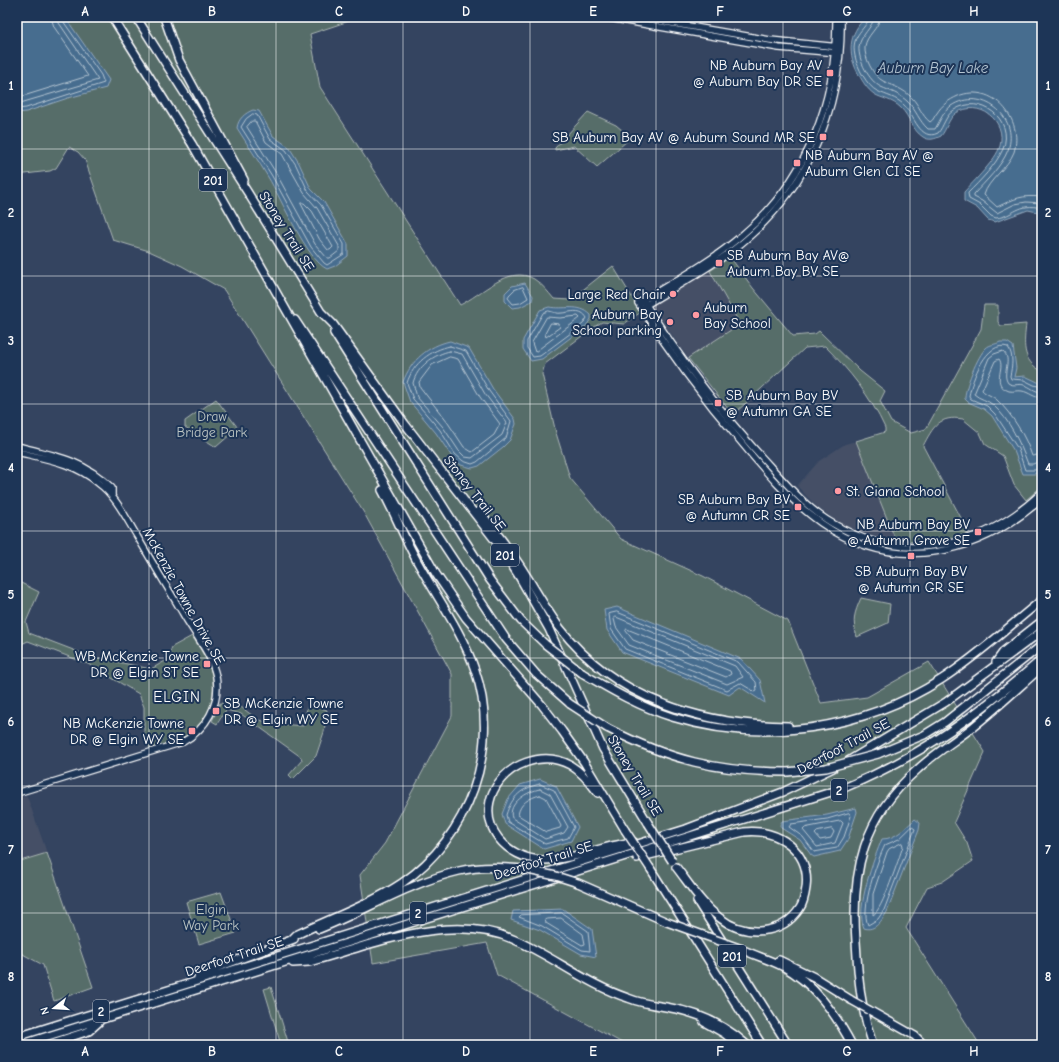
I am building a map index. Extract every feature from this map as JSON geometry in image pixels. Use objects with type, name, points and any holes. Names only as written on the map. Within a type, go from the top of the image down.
[{"type":"highway","name":"201","points":[[112,17],[192,144],[279,295],[291,321],[356,436],[451,597],[485,642],[552,717],[584,762],[762,1045]]},
{"type":"highway","name":"Stoney Trail SE","points":[[136,17],[322,312],[333,324],[434,462],[501,548],[535,602],[597,737],[648,823],[788,1045]]},
{"type":"highway","points":[[164,17],[179,60],[203,106],[242,174],[248,193]]},
{"type":"highway","points":[[279,295],[506,639],[536,674],[570,704],[607,728],[649,748],[697,764],[750,772],[787,772],[826,768],[878,754],[924,735],[945,722],[1042,645]]},
{"type":"highway","points":[[322,312],[490,580],[521,621],[545,644],[582,673],[614,692],[645,707],[672,717],[714,727],[769,731],[818,726],[868,715],[919,693],[959,667],[1042,600]]},
{"type":"highway","points":[[291,940],[296,935],[379,896],[401,883],[423,867],[438,851],[462,819],[475,787],[482,758],[484,725],[483,705],[473,664],[453,623],[418,563],[365,458],[356,436]]},
{"type":"highway","points":[[434,462],[456,484],[499,537],[565,634],[579,650],[615,680],[650,699],[698,716],[763,726],[818,726]]},
{"type":"highway","points":[[990,670],[1004,652],[1042,622]]},
{"type":"highway","name":"Deerfoot Trail SE","points":[[17,1037],[650,840],[731,813],[823,773],[914,722],[990,670],[1042,631]]},
{"type":"highway","name":"Deerfoot Trail SE","points":[[19,1045],[787,807],[867,779],[912,756],[953,730],[990,703],[1042,659]]},
{"type":"highway","points":[[873,1045],[861,1005],[854,905],[856,875],[870,833],[891,797],[917,769],[972,727],[1042,667]]},
{"type":"highway","points":[[625,829],[585,776],[571,765],[554,760],[533,760],[515,767],[503,778],[493,792],[491,800],[490,818],[499,840],[511,852],[528,858],[541,860],[559,858],[626,843],[650,840]]},
{"type":"highway","points":[[608,863],[650,856],[744,832],[776,834],[796,850],[806,871],[804,898],[800,908],[790,919],[779,926],[764,931],[746,931],[728,923],[708,908],[674,864]]},
{"type":"highway","points":[[186,985],[213,969],[291,940],[435,878],[460,870],[481,867],[523,869],[552,875],[578,883],[667,922],[739,948],[781,966],[811,986],[825,1001],[852,1045]]},
{"type":"highway","points":[[284,963],[306,962],[412,934],[438,929],[460,928],[484,930],[516,940],[618,995],[658,1006],[705,1022],[725,1034],[738,1045]]},
{"type":"highway","points":[[739,948],[757,952],[793,966],[915,1036],[924,1045]]},
{"type":"highway","points":[[658,1006],[689,1012],[714,1022],[732,1032],[747,1045]]},
{"type":"highway","points":[[46,1045],[88,1031],[102,1019]]},
{"type":"street","points":[[603,17],[779,48],[838,50]]},
{"type":"street","points":[[636,17],[838,50]]},
{"type":"street","points":[[836,17],[838,50]]},
{"type":"street","points":[[642,304],[733,250],[764,222],[782,202],[806,166],[824,127],[834,96],[841,17]]},
{"type":"street","points":[[642,304],[702,385],[758,454],[809,506],[826,519],[850,533],[869,540],[896,546],[919,547],[945,545],[973,537],[993,528],[1012,516],[1042,492]]},
{"type":"street","points":[[642,304],[700,392],[757,461],[811,515],[847,538],[871,547],[895,552],[926,553],[950,550],[973,543],[996,533],[1015,521],[1042,499]]},
{"type":"street","name":"McKenzie Towne Drive SE","points":[[17,446],[59,456],[85,466],[99,475],[112,488],[112,497]]},
{"type":"street","name":"McKenzie Towne Drive SE","points":[[17,452],[69,465],[85,472],[103,487],[112,497],[125,515],[206,654],[216,677],[216,697],[213,710],[202,727],[193,736],[183,742],[17,793]]},
{"type":"shaded area","name":"Auburn Bay School","points":[[710,271],[740,324],[688,358],[652,306]]},
{"type":"shaded area","name":"St. Giana School","points":[[856,441],[896,541],[876,537],[841,524],[818,508],[797,486],[819,461],[845,444]]},
{"type":"shaded area","points":[[27,796],[47,853],[17,862],[17,798]]},
{"type":"green space","points":[[17,17],[361,17],[310,34],[320,87],[460,305],[505,278],[515,275],[525,275],[534,279],[554,299],[570,300],[613,266],[641,312],[624,324],[602,322],[594,327],[545,364],[542,374],[556,433],[570,478],[621,539],[703,576],[788,621],[821,703],[867,697],[929,662],[985,752],[954,822],[967,843],[973,861],[942,882],[927,887],[906,928],[980,1045],[626,1045],[497,975],[487,943],[373,963],[360,875],[385,843],[452,716],[452,674],[364,513],[224,290],[182,266],[149,251],[113,240],[85,160],[78,152],[69,147],[56,168],[50,171],[17,175]]},
{"type":"green space","points":[[588,112],[616,125],[629,136],[627,141],[597,167],[574,146],[555,150],[555,148]]},
{"type":"green space","points":[[730,257],[753,288],[793,336],[815,334],[819,331],[860,371],[885,391],[880,401],[891,422],[911,433],[926,429],[981,329],[984,305],[998,305],[998,322],[1001,326],[1026,324],[1025,351],[1027,357],[1035,367],[1042,371],[1042,486],[1026,500],[1014,485],[1003,456],[985,444],[980,433],[963,419],[955,418],[942,421],[930,433],[923,446],[969,533],[933,541],[896,541],[856,441],[885,432],[885,428],[873,405],[859,384],[825,346],[805,348],[733,415],[688,358],[740,324],[710,271]]},
{"type":"green space","name":"Draw Bridge Park","points":[[216,399],[238,428],[216,447],[185,427],[185,421]]},
{"type":"green space","points":[[17,581],[39,592],[26,622],[29,633],[89,656],[151,669],[167,660],[172,647],[192,636],[203,653],[211,671],[213,680],[210,708],[201,724],[183,738],[150,749],[144,731],[144,707],[139,694],[88,664],[28,641],[17,646]]},
{"type":"green space","points":[[861,598],[890,604],[888,623],[857,637],[854,617]]},
{"type":"green space","points":[[220,703],[241,707],[257,719],[269,723],[303,726],[308,704],[327,710],[324,732],[316,756],[293,779],[289,775],[302,760],[301,757],[241,714],[226,710],[217,724],[212,721]]},
{"type":"green space","points":[[47,853],[93,987],[54,1001],[43,965],[17,951],[17,862]]},
{"type":"green space","name":"Elgin Way Park","points":[[221,892],[236,933],[199,944],[186,902]]},
{"type":"green space","points":[[271,987],[289,1045],[281,1045],[264,989]]},
{"type":"water","points":[[31,17],[65,17],[109,80],[106,88],[68,98],[26,112],[17,113],[17,19]]},
{"type":"water","name":"Auburn Bay Lake","points":[[866,17],[1042,17],[1042,213],[1028,210],[995,222],[988,220],[977,208],[964,201],[964,192],[998,152],[1001,137],[995,120],[982,110],[965,109],[956,113],[951,118],[941,136],[928,139],[919,134],[901,108],[891,101],[877,96],[869,90],[855,67],[852,59],[851,44],[856,30]]},
{"type":"water","points":[[253,110],[259,111],[273,136],[289,147],[299,163],[311,189],[324,202],[348,244],[348,256],[335,266],[327,269],[311,254],[295,228],[268,177],[237,128],[242,117]]},
{"type":"water","points":[[525,283],[533,296],[532,301],[520,307],[512,308],[505,301],[505,293],[512,286]]},
{"type":"water","points":[[549,307],[581,309],[591,315],[591,319],[586,326],[542,359],[531,361],[523,349],[523,340],[540,310]]},
{"type":"water","points":[[450,341],[469,348],[493,389],[515,419],[516,424],[510,440],[503,447],[479,466],[472,468],[461,465],[452,457],[436,433],[410,402],[403,382],[406,374],[421,355],[434,346]]},
{"type":"water","points":[[1000,342],[1007,342],[1013,346],[1016,368],[1014,377],[1025,376],[1042,384],[1042,467],[1035,474],[1023,474],[1014,451],[992,416],[984,409],[968,402],[965,399],[969,380],[979,358],[988,347]]},
{"type":"water","points":[[617,607],[741,659],[760,680],[765,703],[740,687],[729,695],[622,652],[607,630],[604,610]]},
{"type":"water","points":[[540,779],[556,786],[578,827],[571,841],[544,849],[505,824],[502,814],[508,799],[520,785]]},
{"type":"water","points":[[856,808],[857,812],[848,839],[840,851],[814,857],[800,840],[781,828],[780,825],[782,821],[827,815]]},
{"type":"water","points":[[915,819],[920,823],[919,830],[887,912],[875,927],[868,929],[864,928],[862,909],[864,896],[870,870],[882,839],[887,839],[896,835]]},
{"type":"water","points":[[563,909],[592,929],[596,957],[581,954],[540,930],[511,920],[513,911]]},
{"type":"place","name":"NB Auburn Bay AV @ Auburn Bay DR SE","points":[[830,73]]},
{"type":"place","name":"SB Auburn Bay AV @ Auburn Sound MR SE","points":[[823,137]]},
{"type":"place","name":"NB Auburn Bay AV @ Auburn Glen CI SE","points":[[797,163]]},
{"type":"place","name":"SB Auburn Bay AV@ Auburn Bay BV SE","points":[[719,263]]},
{"type":"place","name":"Large Red Chair","points":[[673,294]]},
{"type":"place","name":"Auburn Bay School","points":[[696,315]]},
{"type":"place","name":"Auburn Bay School parking","points":[[670,322]]},
{"type":"place","name":"SB Auburn Bay BV @ Autumn GA SE","points":[[718,403]]},
{"type":"place","name":"St. Giana School","points":[[838,491]]},
{"type":"place","name":"SB Auburn Bay BV @ Autumn CR SE","points":[[798,507]]},
{"type":"place","name":"NB Auburn Bay BV @ Autumn Grove SE","points":[[978,532]]},
{"type":"place","name":"SB Auburn Bay BV @ Autumn GR SE","points":[[911,556]]},
{"type":"place","name":"WB McKenzie Towne DR @ Elgin ST SE","points":[[207,664]]},
{"type":"place","name":"SB McKenzie Towne DR @ Elgin WY SE","points":[[216,711]]},
{"type":"place","name":"NB McKenzie Towne DR @ Elgin WY SE","points":[[192,731]]},
{"type":"district","name":"ELGIN","points":[[177,697]]}]
